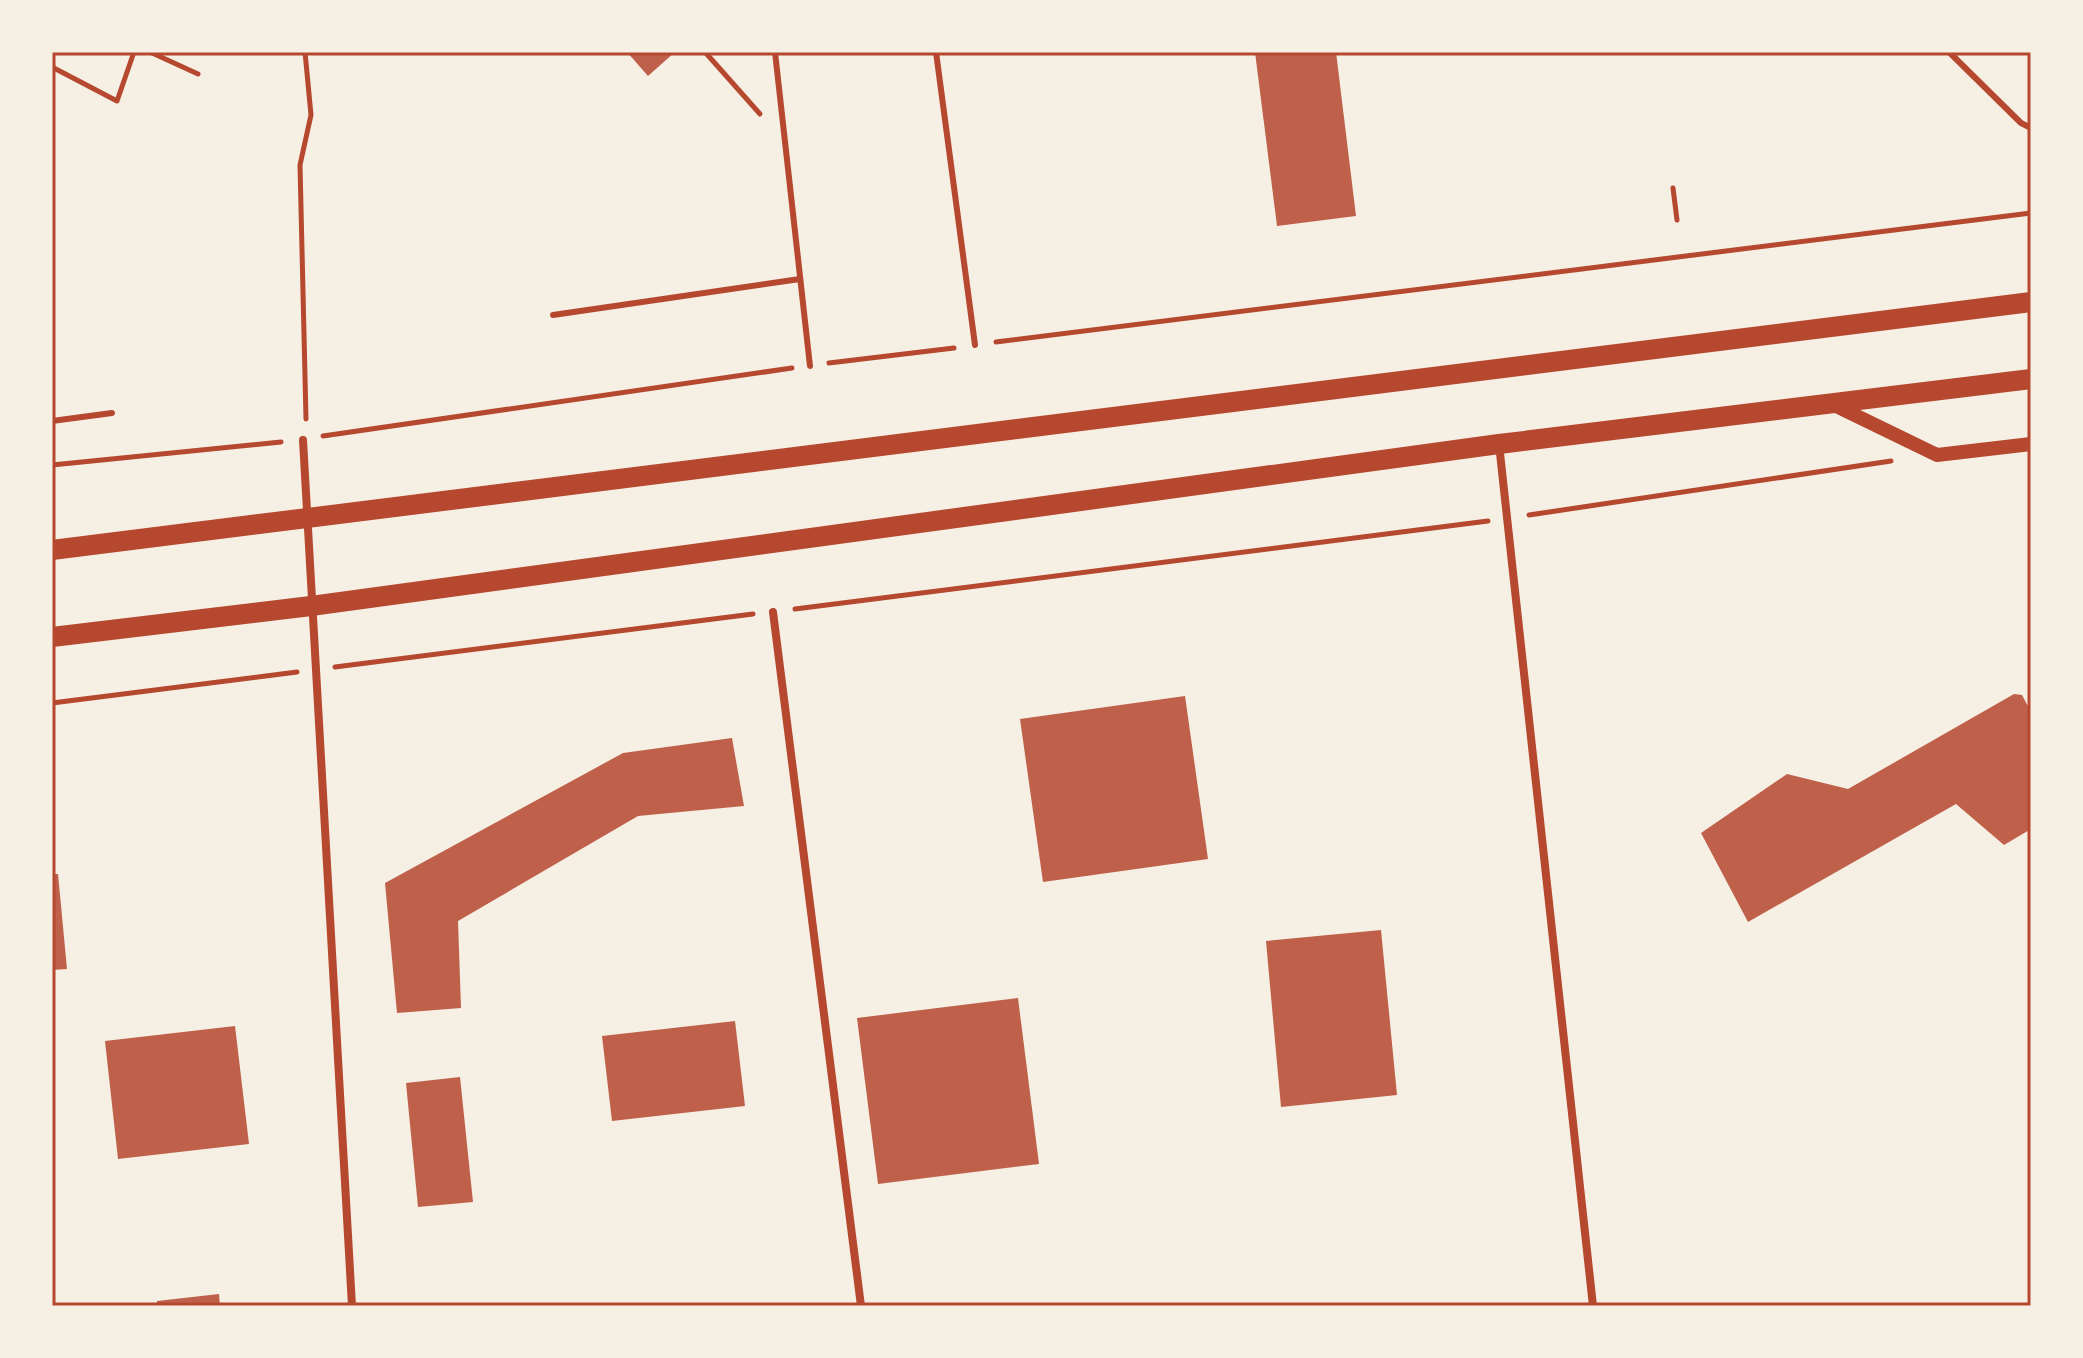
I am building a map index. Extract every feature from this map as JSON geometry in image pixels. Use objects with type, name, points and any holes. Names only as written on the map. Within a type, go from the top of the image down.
[{"type":"main road","points":[[52,550],[2031,302]]},
{"type":"main road","points":[[52,637],[311,606],[1499,444],[2031,379]]},
{"type":"street","points":[[1832,404],[1937,455],[2031,444]]},
{"type":"street","points":[[303,440],[313,670],[352,1306]]},
{"type":"street","points":[[1499,444],[1593,1306]]},
{"type":"street","points":[[773,612],[861,1306]]},
{"type":"lane","points":[[775,52],[810,366]]},
{"type":"lane","points":[[936,52],[975,345]]},
{"type":"lane","points":[[1949,52],[2021,123],[2031,128]]},
{"type":"lane","points":[[553,315],[800,279]]},
{"type":"lane","points":[[52,421],[112,413]]},
{"type":"path","points":[[52,67],[117,101],[134,52]]},
{"type":"path","points":[[150,52],[198,74]]},
{"type":"path","points":[[303,440],[306,417],[300,165],[311,115],[305,52]]},
{"type":"path","points":[[705,52],[787,148]]},
{"type":"path","points":[[1673,188],[1677,220]]},
{"type":"path","points":[[52,465],[303,440],[810,366],[2031,213]]},
{"type":"path","points":[[52,703],[1508,518],[1937,455]]},
{"type":"building","points":[[627,52],[675,52],[648,76]]},
{"type":"building","points":[[1255,52],[1336,52],[1356,216],[1277,226]]},
{"type":"building","points":[[2014,694],[2022,695],[2031,712],[2031,829],[2004,845],[1956,804],[1748,922],[1701,833],[1787,774],[1848,789]]},
{"type":"building","points":[[1185,696],[1208,859],[1043,882],[1020,719]]},
{"type":"building","points":[[732,738],[744,806],[638,816],[458,921],[461,1008],[397,1013],[385,883],[623,753]]},
{"type":"building","points":[[52,874],[58,874],[67,969],[52,970]]},
{"type":"building","points":[[1381,930],[1397,1095],[1281,1107],[1266,941]]},
{"type":"building","points":[[1018,998],[1039,1164],[878,1184],[857,1018]]},
{"type":"building","points":[[735,1021],[745,1106],[612,1121],[602,1036]]},
{"type":"building","points":[[235,1026],[249,1144],[118,1159],[105,1041]]},
{"type":"building","points":[[460,1077],[473,1202],[418,1207],[406,1083]]},
{"type":"building","points":[[219,1294],[220,1306],[157,1306],[157,1301]]}]
